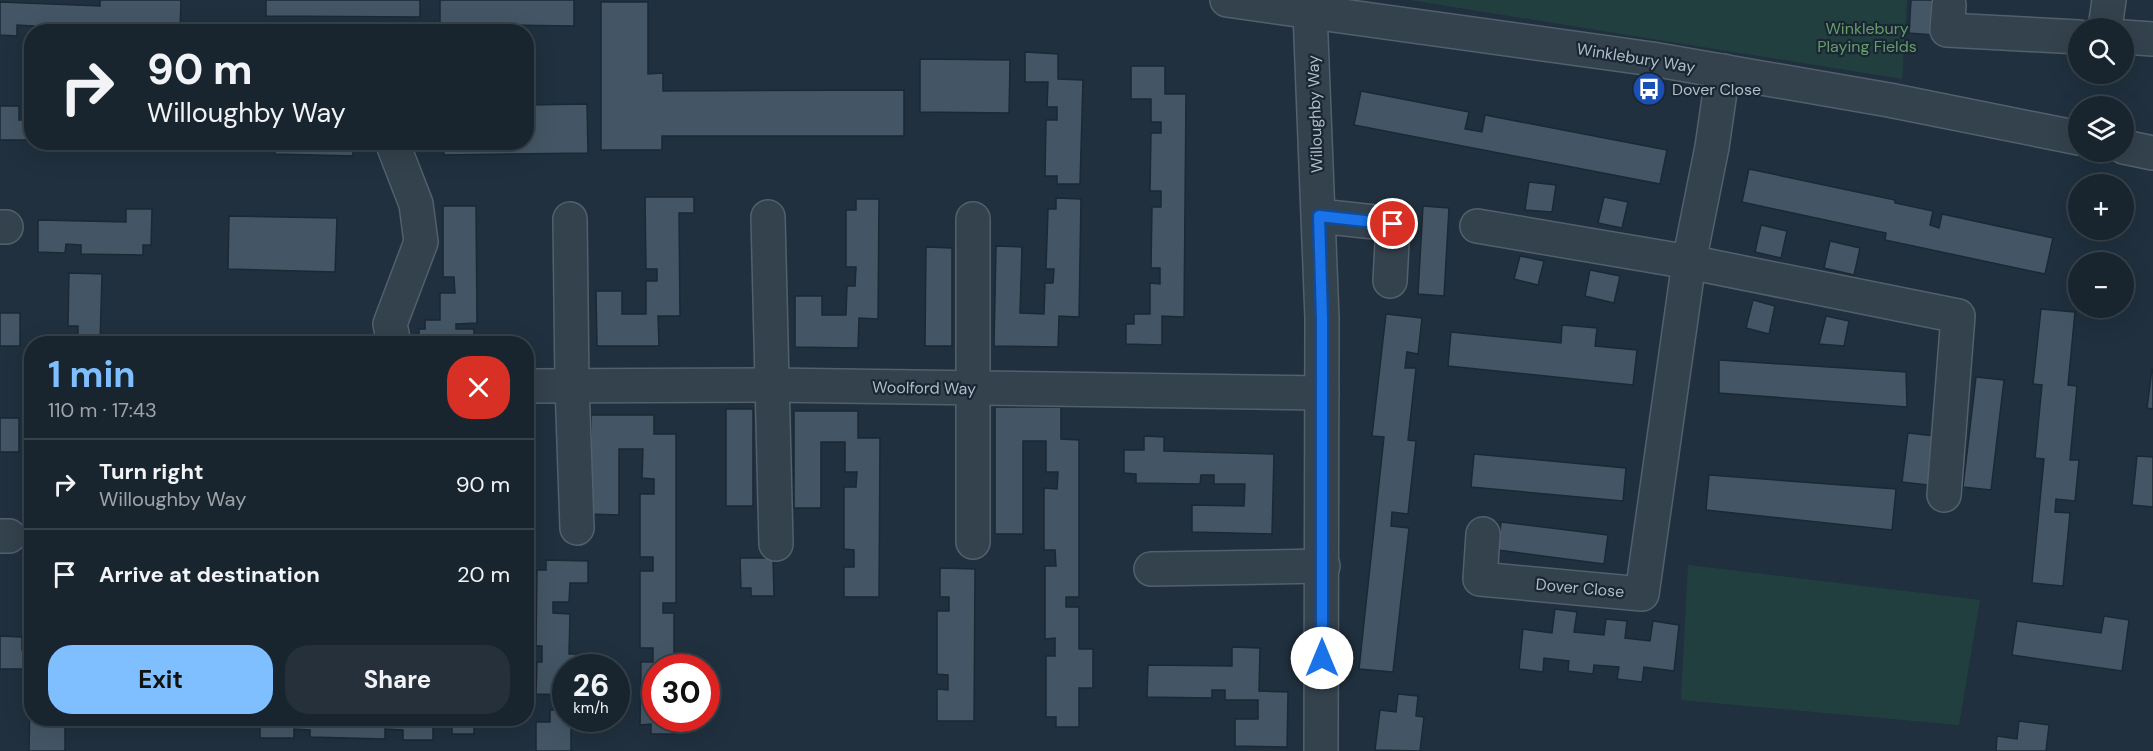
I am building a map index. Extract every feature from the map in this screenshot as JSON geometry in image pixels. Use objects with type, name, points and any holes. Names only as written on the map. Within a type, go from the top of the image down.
[{"type":"street","name":"Winklebury Way","points":[[1227,0],[1723,71],[1889,100],[2068,136]]},
{"type":"street","points":[[2106,18],[2109,0]]},
{"type":"street","points":[[1949,5],[1947,30],[2068,36]]},
{"type":"street","name":"Willoughby Way","points":[[1310,12],[1322,318],[1321,751]]},
{"type":"street","points":[[2134,38],[2153,39]]},
{"type":"street","name":"Dover Close","points":[[1483,534],[1480,579],[1642,594],[1689,262],[1712,147],[1723,71]]},
{"type":"street","points":[[2134,149],[2153,153]]},
{"type":"street","points":[[392,336],[390,324],[421,242],[416,204],[395,150]]},
{"type":"street","points":[[1319,216],[1393,224],[1390,281]]},
{"type":"street","points":[[768,217],[776,544]]},
{"type":"street","points":[[570,219],[577,528]]},
{"type":"street","points":[[973,219],[973,542]]},
{"type":"street","points":[[1478,226],[1689,262],[1958,316],[1944,495]]},
{"type":"street","name":"Woolford Way","points":[[534,386],[772,385],[1322,393]]},
{"type":"street","points":[[1151,569],[1323,566]]},
{"type":"green space","name":"Winklebury Playing Fields","points":[[1410,0],[1907,0],[1902,79]]},
{"type":"green space","points":[[1688,565],[1980,600],[1959,725],[1681,700]]},
{"type":"building","points":[[100,0],[181,0],[180,24],[24,24],[17,25],[17,36],[0,35],[0,2],[100,6]]},
{"type":"building","points":[[266,0],[420,0],[420,17],[266,16]]},
{"type":"building","points":[[440,0],[574,0],[574,26],[440,24]]},
{"type":"building","points":[[1911,0],[1936,0],[1933,35],[1909,33]]},
{"type":"building","points":[[601,2],[648,2],[648,74],[663,73],[663,91],[904,90],[904,136],[662,136],[662,150],[601,150]]},
{"type":"building","points":[[1025,52],[1058,54],[1058,79],[1083,80],[1080,184],[1057,184],[1057,176],[1045,176],[1046,120],[1057,120],[1057,107],[1047,107],[1048,82],[1025,82]]},
{"type":"building","points":[[920,59],[1010,60],[1009,113],[920,112]]},
{"type":"building","points":[[1131,66],[1165,66],[1165,94],[1186,94],[1184,317],[1162,316],[1162,345],[1126,344],[1126,324],[1134,324],[1134,314],[1150,314],[1150,283],[1160,284],[1160,268],[1151,268],[1152,207],[1161,207],[1161,191],[1150,191],[1151,133],[1161,133],[1161,122],[1151,122],[1151,99],[1131,99]]},
{"type":"building","points":[[1361,91],[1469,112],[1465,129],[1482,132],[1485,115],[1667,150],[1660,184],[1354,125]]},
{"type":"building","points":[[587,104],[588,153],[444,155],[444,150],[534,150],[534,105]]},
{"type":"building","points":[[0,106],[19,106],[19,120],[24,120],[24,140],[0,140]]},
{"type":"building","points":[[275,150],[353,150],[353,156],[275,154]]},
{"type":"building","points":[[1749,169],[1895,200],[1895,203],[1933,211],[1930,225],[1939,228],[1942,214],[2053,238],[2045,274],[1885,240],[1886,233],[1742,202]]},
{"type":"building","points":[[1529,182],[1556,185],[1552,212],[1525,210]]},
{"type":"building","points":[[645,197],[694,197],[694,213],[679,213],[680,316],[658,316],[659,346],[597,346],[596,291],[622,291],[622,314],[646,314],[646,281],[657,281],[657,269],[646,269]]},
{"type":"building","points":[[1604,197],[1628,202],[1622,228],[1598,223]]},
{"type":"building","points":[[1056,198],[1081,199],[1079,317],[1059,316],[1058,347],[994,346],[996,246],[1022,247],[1020,313],[1044,314],[1045,283],[1053,283],[1054,269],[1046,269],[1048,209],[1056,209]]},
{"type":"building","points":[[856,199],[879,199],[878,319],[859,318],[858,348],[795,347],[795,296],[822,296],[822,315],[846,315],[847,286],[855,286],[856,267],[846,267],[846,210],[856,210]]},
{"type":"building","points":[[443,206],[476,206],[477,323],[456,324],[456,329],[474,329],[474,336],[419,336],[419,329],[425,329],[425,320],[440,320],[440,293],[455,293],[454,277],[443,277]]},
{"type":"building","points":[[1423,206],[1449,208],[1444,296],[1418,294]]},
{"type":"building","points":[[126,209],[152,209],[151,245],[143,245],[143,255],[81,254],[81,245],[66,244],[65,253],[38,252],[38,220],[126,222]]},
{"type":"building","points":[[229,216],[337,218],[335,272],[228,269]]},
{"type":"building","points":[[1761,225],[1787,231],[1781,258],[1755,252]]},
{"type":"building","points":[[1830,241],[1860,248],[1854,275],[1824,268]]},
{"type":"building","points":[[926,247],[952,248],[952,346],[925,346]]},
{"type":"building","points":[[1520,256],[1544,261],[1538,285],[1514,279]]},
{"type":"building","points":[[1590,270],[1620,276],[1614,303],[1585,296]]},
{"type":"building","points":[[69,273],[102,274],[100,336],[78,336],[78,326],[68,326]]},
{"type":"building","points":[[1753,300],[1775,306],[1769,334],[1746,328]]},
{"type":"building","points":[[2041,309],[2068,311],[2068,318],[2074,318],[2068,385],[2077,386],[2070,460],[2079,460],[2075,501],[2056,499],[2055,512],[2070,513],[2063,586],[2032,583],[2044,459],[2035,458],[2042,385],[2033,384]]},
{"type":"building","points":[[0,313],[20,313],[20,346],[0,346]]},
{"type":"building","points":[[1386,314],[1422,318],[1418,354],[1407,352],[1405,368],[1416,368],[1408,440],[1416,441],[1408,514],[1392,512],[1391,526],[1409,528],[1393,672],[1359,669],[1384,437],[1372,436]]},
{"type":"building","points":[[1826,316],[1849,321],[1844,346],[1819,344]]},
{"type":"building","points":[[1562,325],[1597,328],[1595,346],[1637,350],[1633,385],[1448,366],[1451,332],[1561,343]]},
{"type":"building","points":[[1719,360],[1906,372],[1907,407],[1719,393]]},
{"type":"building","points":[[2153,369],[2153,409],[2147,408]]},
{"type":"building","points":[[1976,377],[2004,380],[1991,490],[1963,487]]},
{"type":"building","points":[[995,407],[1061,407],[1061,439],[1079,440],[1079,597],[1066,597],[1066,607],[1079,607],[1079,649],[1093,649],[1093,688],[1079,688],[1079,727],[1056,727],[1056,717],[1046,717],[1046,656],[1055,656],[1055,638],[1045,639],[1045,566],[1056,566],[1055,550],[1044,550],[1044,488],[1057,489],[1058,472],[1046,472],[1046,441],[1023,441],[1023,534],[995,534]]},
{"type":"building","points":[[726,409],[753,409],[753,506],[726,506]]},
{"type":"building","points":[[794,411],[858,411],[858,438],[880,438],[879,597],[844,597],[844,567],[854,567],[854,550],[844,549],[844,487],[856,487],[857,472],[845,472],[845,442],[821,442],[821,508],[794,508]]},
{"type":"building","points":[[591,415],[654,415],[654,434],[676,434],[676,603],[663,603],[663,613],[674,613],[674,654],[653,654],[653,648],[640,648],[640,571],[653,571],[653,557],[640,557],[640,494],[654,494],[654,479],[642,478],[643,449],[619,449],[619,515],[591,514]]},
{"type":"building","points":[[0,418],[19,418],[19,452],[0,452]]},
{"type":"building","points":[[1908,433],[1935,436],[1928,485],[1902,482]]},
{"type":"building","points":[[1144,436],[1164,437],[1164,451],[1274,454],[1272,534],[1192,532],[1192,505],[1244,506],[1245,484],[1214,484],[1214,475],[1201,475],[1200,484],[1136,483],[1136,474],[1124,473],[1124,450],[1144,450]]},
{"type":"building","points":[[1474,454],[1626,468],[1623,501],[1471,487]]},
{"type":"building","points":[[2137,456],[2153,457],[2153,507],[2132,505]]},
{"type":"building","points":[[1709,475],[1896,489],[1892,530],[1706,510]]},
{"type":"building","points":[[1501,522],[1608,535],[1604,564],[1498,550]]},
{"type":"building","points":[[740,558],[773,558],[774,596],[751,596],[751,588],[741,588]]},
{"type":"building","points":[[546,560],[588,561],[588,583],[570,583],[569,602],[553,602],[553,613],[570,614],[569,654],[552,654],[552,695],[536,694],[537,662],[542,662],[542,646],[536,646],[537,570],[546,570]]},
{"type":"building","points":[[940,568],[975,569],[974,721],[937,721],[937,689],[948,690],[948,675],[937,674],[937,611],[949,611],[949,597],[940,597]]},
{"type":"building","points":[[1555,609],[1577,612],[1574,632],[1604,635],[1606,619],[1627,621],[1625,638],[1650,641],[1653,621],[1679,625],[1674,671],[1644,667],[1642,682],[1617,679],[1619,667],[1594,665],[1593,674],[1568,671],[1569,661],[1544,658],[1543,672],[1519,669],[1523,629],[1552,633]]},
{"type":"building","points":[[2104,616],[2129,620],[2122,671],[2012,655],[2017,621],[2101,633]]},
{"type":"building","points":[[0,636],[22,637],[24,669],[0,669]]},
{"type":"building","points":[[1232,647],[1260,648],[1259,691],[1288,692],[1287,747],[1235,746],[1235,719],[1258,719],[1258,700],[1225,700],[1225,690],[1212,690],[1212,698],[1147,697],[1148,665],[1232,666]]},
{"type":"building","points":[[641,662],[642,725],[640,725]]},
{"type":"building","points":[[1398,694],[1418,696],[1416,716],[1424,717],[1420,751],[1375,750],[1380,710],[1396,712]]},
{"type":"building","points":[[550,710],[552,710],[552,732],[571,732],[571,751],[536,751],[536,722],[550,722]]},
{"type":"building","points":[[2019,721],[2049,725],[2046,751],[1996,751],[1997,736],[2017,739]]},
{"type":"building","points":[[29,726],[65,726],[65,751],[29,751]]},
{"type":"building","points":[[260,726],[433,726],[433,740],[403,740],[403,730],[385,729],[385,739],[310,737],[310,730],[294,729],[294,738],[260,738]]},
{"type":"building","points":[[452,726],[474,726],[474,734],[452,734]]},
{"type":"building","points":[[651,732],[674,732],[674,734],[651,734]]},
{"type":"place","name":"Dover Close","points":[[1649,89]]},
{"type":"route","points":[[1322,658],[1322,318],[1319,216],[1393,224]]}]
